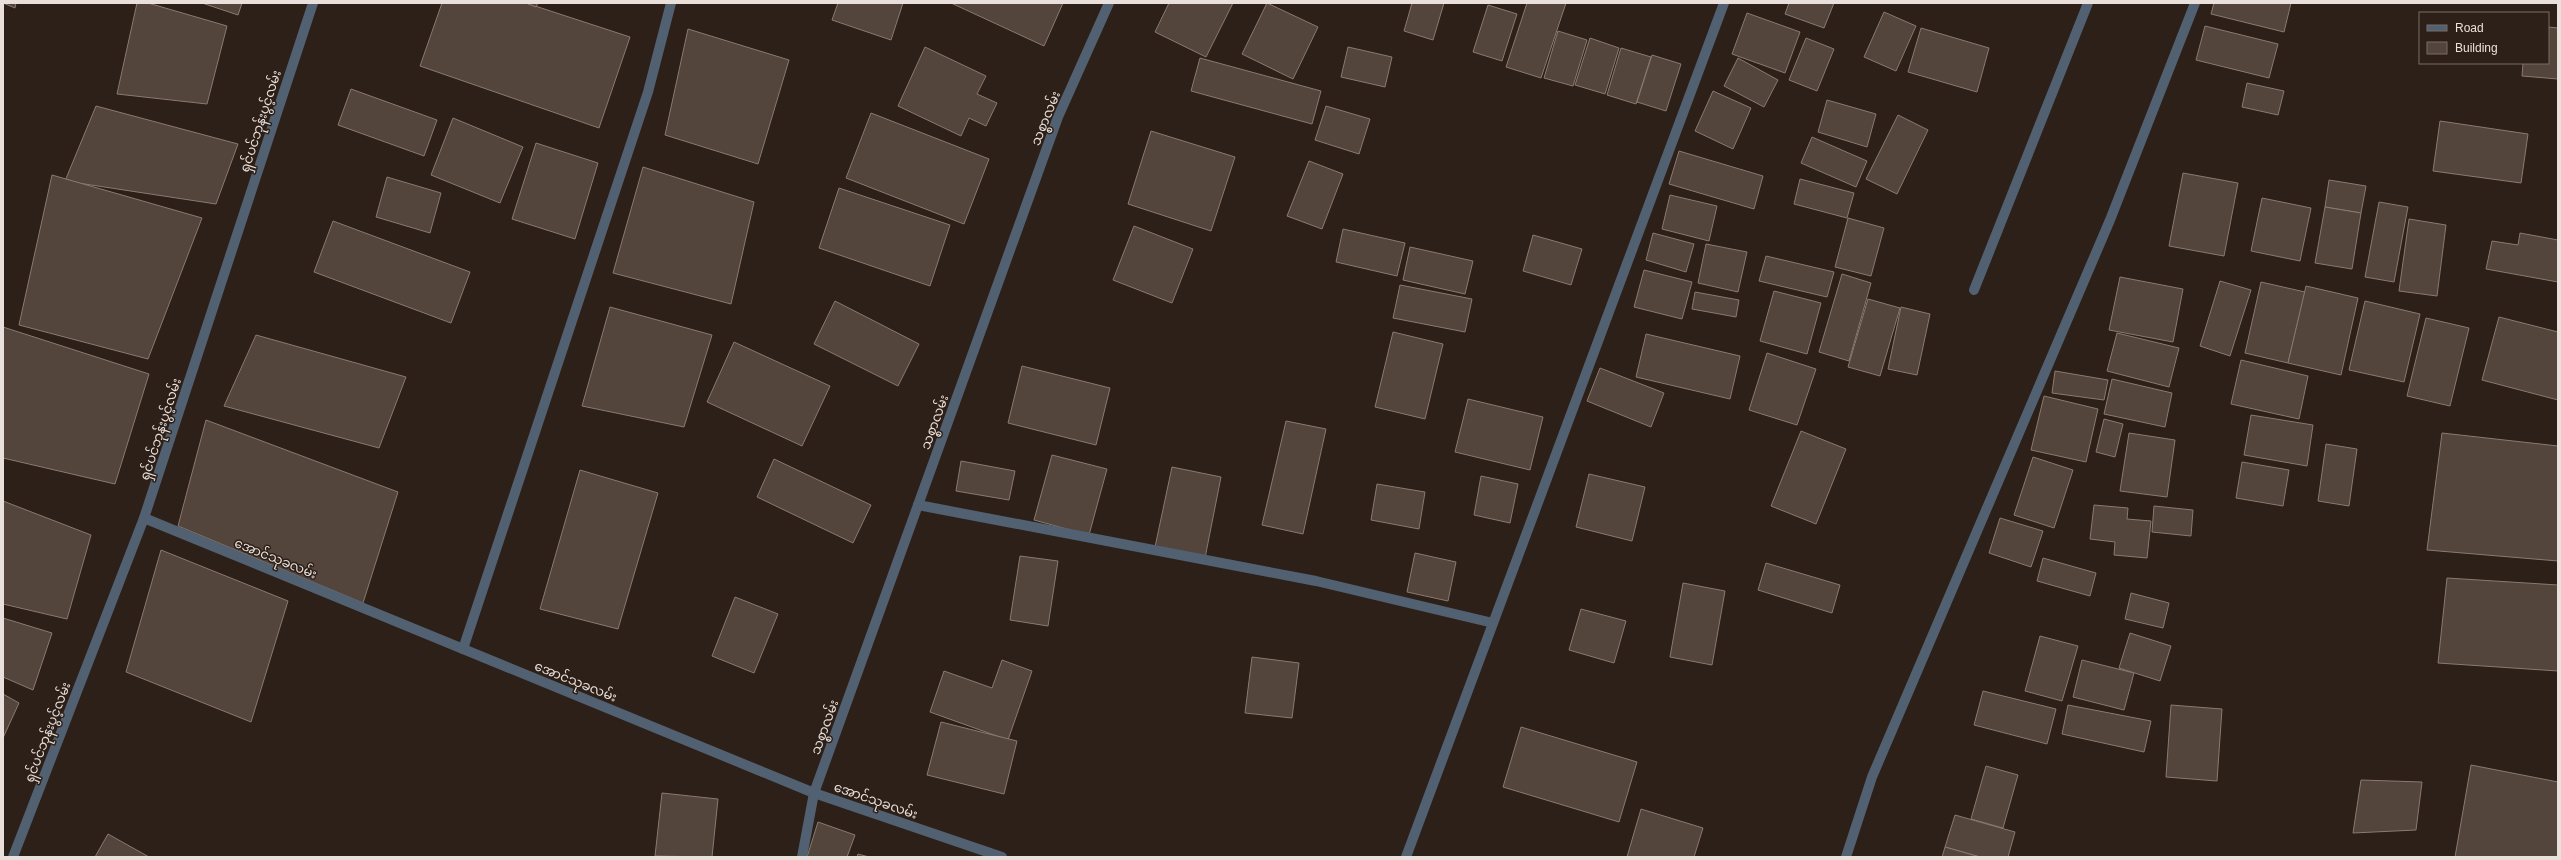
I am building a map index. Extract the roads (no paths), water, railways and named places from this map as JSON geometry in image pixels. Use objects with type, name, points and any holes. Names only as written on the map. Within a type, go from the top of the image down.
[{"type":"street","name":"ရှင်ပင်ဘုန်းပွင့်လမ်း","points":[[13,857],[144,518],[313,3]]},
{"type":"street","points":[[463,649],[648,92],[671,3]]},
{"type":"street","name":"သစ္စာလမ်း","points":[[802,857],[814,793],[1058,118],[1109,3]]},
{"type":"street","points":[[1406,857],[1724,3]]},
{"type":"street","points":[[1974,290],[2088,3]]},
{"type":"street","points":[[1846,857],[1872,776],[2110,220],[2195,3]]},
{"type":"street","points":[[918,505],[1316,582],[1492,624]]},
{"type":"street","name":"အောင်သုခလမ်း","points":[[144,518],[814,793],[1002,857]]}]
